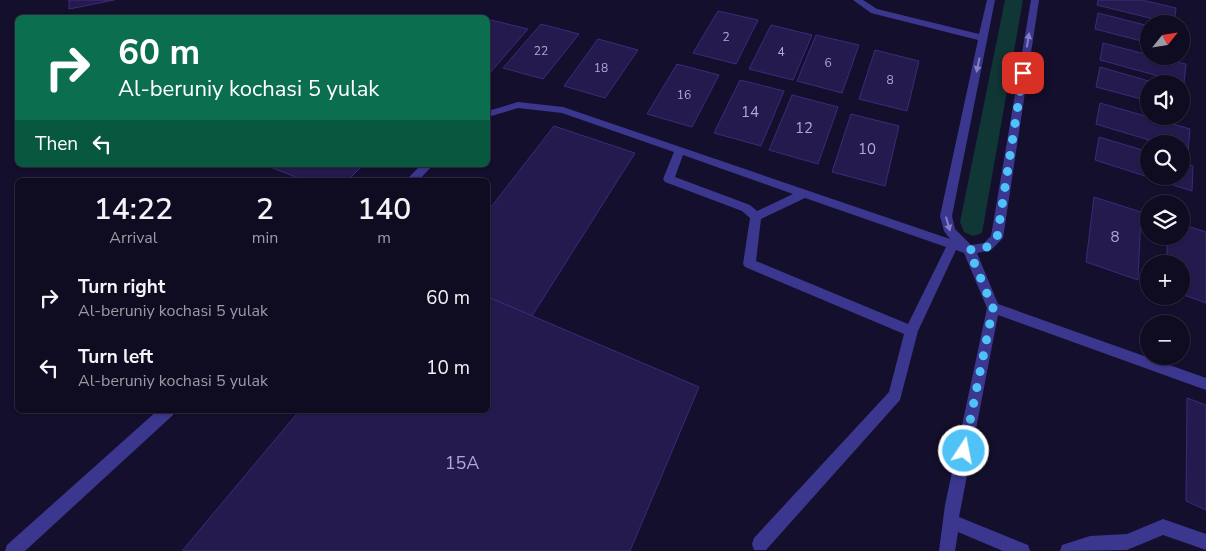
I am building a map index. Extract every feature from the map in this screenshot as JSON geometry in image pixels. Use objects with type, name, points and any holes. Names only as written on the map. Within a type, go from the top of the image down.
[{"type":"street","points":[[857,0],[874,11],[983,38]]},
{"type":"street","points":[[947,551],[951,521],[993,308],[969,250],[950,231],[946,216],[991,0]]},
{"type":"street","points":[[490,113],[518,105],[563,110],[953,245],[969,250],[987,247],[997,238],[1034,0]]},
{"type":"street","points":[[680,150],[669,179],[746,208],[756,217]]},
{"type":"street","points":[[414,178],[426,167]]},
{"type":"street","points":[[756,217],[804,193]]},
{"type":"street","points":[[756,217],[749,264],[911,331]]},
{"type":"street","points":[[760,544],[895,395],[911,331],[953,245]]},
{"type":"street","points":[[993,308],[1206,384]]},
{"type":"street","points":[[12,551],[165,413]]},
{"type":"street","points":[[951,521],[1022,551]]},
{"type":"street","points":[[1068,551],[1090,544],[1126,542],[1164,527],[1206,542]]},
{"type":"green space","points":[[1005,0],[1023,0],[982,233],[973,236],[964,232],[960,222]]},
{"type":"building","points":[[69,0],[114,0],[69,9]]},
{"type":"building","points":[[1098,0],[1142,0],[1176,8],[1175,15],[1140,16],[1097,5]]},
{"type":"building","points":[[718,11],[758,20],[736,64],[693,53]]},
{"type":"building","points":[[1098,13],[1140,24],[1140,41],[1095,29]]},
{"type":"building","points":[[490,21],[528,29],[490,73]]},
{"type":"building","points":[[541,24],[579,34],[543,79],[503,68]]},
{"type":"building","points":[[771,25],[812,35],[793,80],[749,69]]},
{"type":"building","points":[[816,35],[859,45],[842,93],[797,81]]},
{"type":"building","points":[[598,39],[638,50],[605,98],[564,86]]},
{"type":"building","points":[[1103,43],[1140,53],[1140,65],[1186,65],[1185,75],[1155,75],[1100,60]]},
{"type":"building","points":[[875,50],[919,61],[907,111],[859,99]]},
{"type":"building","points":[[677,64],[719,75],[692,127],[647,114]]},
{"type":"building","points":[[1100,67],[1140,79],[1140,99],[1096,87]]},
{"type":"building","points":[[740,80],[784,91],[761,146],[714,133]]},
{"type":"building","points":[[792,95],[838,107],[818,164],[769,150]]},
{"type":"building","points":[[1100,103],[1140,115],[1140,125],[1176,125],[1190,129],[1189,135],[1140,135],[1140,137],[1096,124]]},
{"type":"building","points":[[851,114],[899,126],[885,186],[832,172]]},
{"type":"building","points":[[554,126],[635,153],[532,316],[490,298],[490,208]]},
{"type":"building","points":[[1099,137],[1140,149],[1140,174],[1095,160]]},
{"type":"building","points":[[1190,165],[1193,166],[1192,191],[1173,185],[1190,185]]},
{"type":"building","points":[[270,167],[361,167],[350,178],[298,178]]},
{"type":"building","points":[[1094,197],[1140,212],[1138,280],[1086,262]]},
{"type":"building","points":[[1190,227],[1206,232],[1206,303],[1190,297],[1190,255],[1167,255],[1167,245],[1190,245]]},
{"type":"building","points":[[490,298],[699,387],[630,551],[182,551],[297,413],[490,413]]},
{"type":"building","points":[[1187,398],[1206,405],[1206,510],[1186,501]]},
{"type":"route","points":[[964,451],[993,308],[969,250],[987,247],[997,238],[1023,73]]}]
